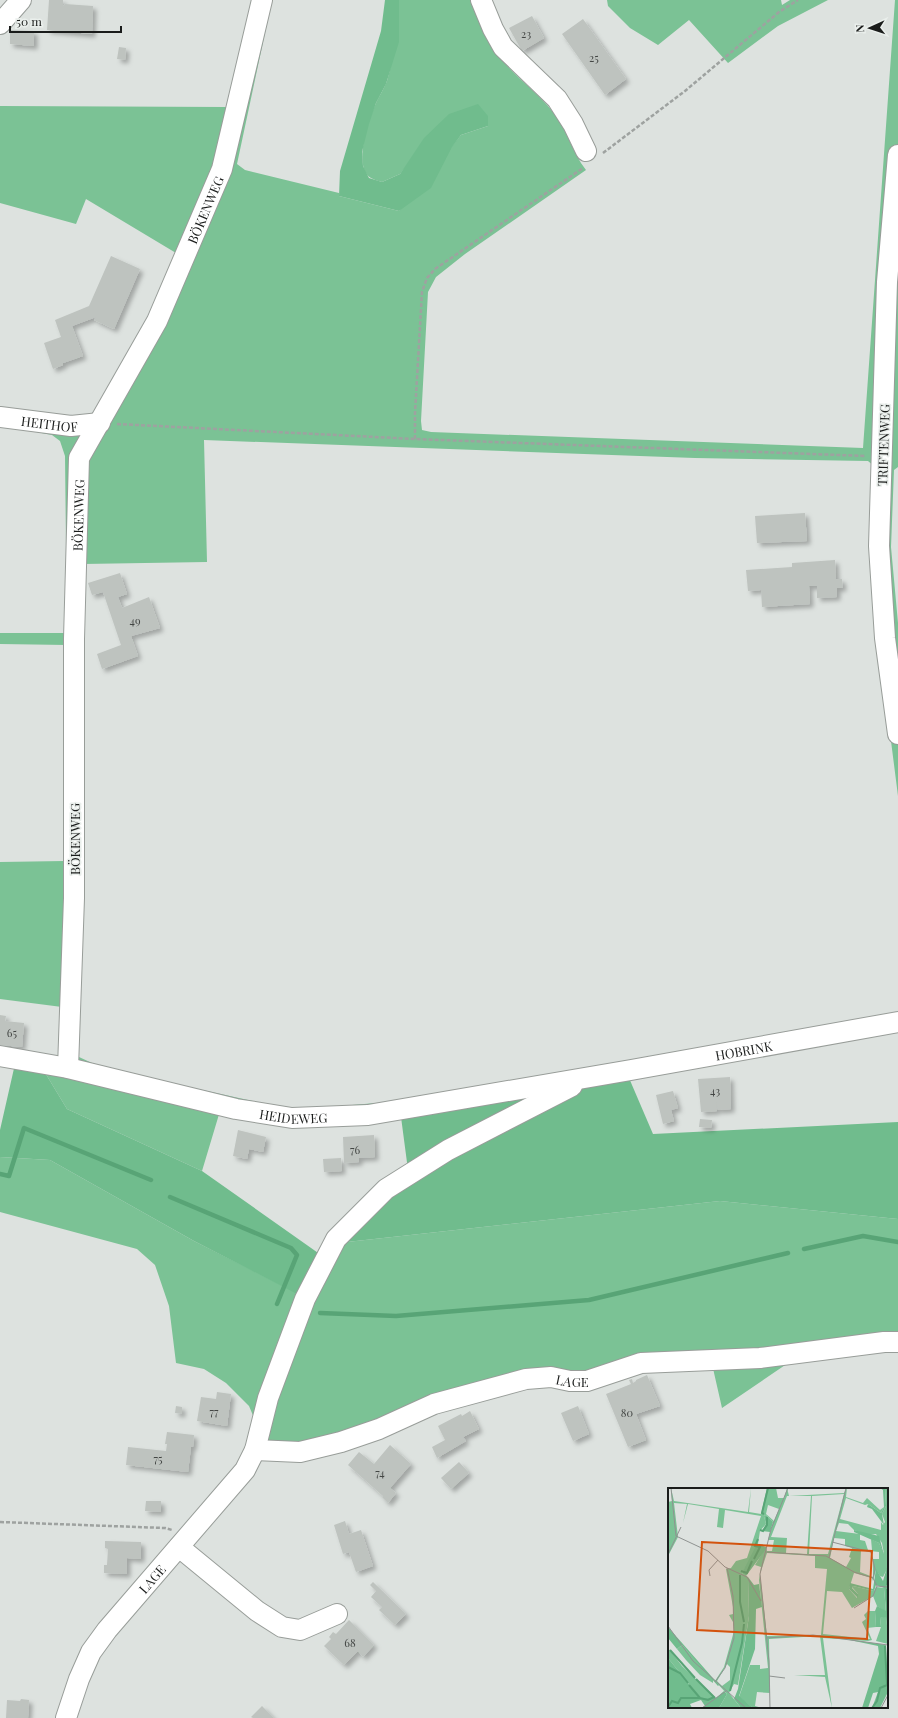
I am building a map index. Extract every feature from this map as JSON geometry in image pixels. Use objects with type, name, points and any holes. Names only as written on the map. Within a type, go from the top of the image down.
[{"type":"street","points":[[0,24],[21,0]]},
{"type":"street","name":"BÖKENWEG","points":[[68,1068],[74,898],[74,640],[79,458],[100,424],[157,321],[222,169],[262,0]]},
{"type":"street","points":[[481,0],[493,29],[504,47],[557,99],[573,124],[589,159]]},
{"type":"street","name":"TRIFTENWEG","points":[[898,155],[887,282],[883,457],[878,546],[885,638],[898,734]]},
{"type":"street","name":"HEITHOF","points":[[0,416],[71,426],[100,424]]},
{"type":"street","name":"HOBRINK","points":[[589,1077],[898,1022]]},
{"type":"street","name":"HEIDEWEG","points":[[0,1056],[68,1068],[236,1109],[292,1118],[368,1115],[589,1077]]},
{"type":"street","name":"LAGE","points":[[66,1718],[79,1679],[91,1652],[107,1630],[245,1470],[255,1450],[268,1398],[305,1298],[336,1239],[386,1189],[448,1150],[589,1077]]},
{"type":"street","name":"LAGE","points":[[255,1450],[300,1452],[379,1429],[434,1404],[526,1379],[551,1377],[570,1381],[587,1381],[641,1364],[760,1358],[884,1342],[898,1342]]},
{"type":"street","points":[[185,1541],[257,1611],[282,1627],[300,1630],[337,1614]]},
{"type":"path","points":[[415,439],[415,413],[422,292],[426,278],[435,269],[685,92],[779,12],[798,0]]},
{"type":"path","points":[[100,424],[415,439],[883,457]]},
{"type":"path","points":[[0,1522],[165,1528],[185,1541]]},
{"type":"green space","points":[[256,0],[272,0],[237,164],[245,170],[339,193],[339,196],[399,211],[461,135],[488,126],[488,116],[408,164],[400,174],[382,182],[371,178],[365,172],[362,154],[366,131],[377,100],[386,84],[392,62],[398,21],[399,0],[477,0],[491,40],[497,52],[509,68],[547,104],[563,126],[577,156],[586,170],[465,254],[436,277],[428,292],[421,421],[422,430],[431,432],[863,448],[895,0],[898,0],[898,467],[894,470],[891,547],[898,623],[898,796],[878,639],[875,467],[868,461],[695,458],[204,440],[207,562],[83,564],[77,1046],[79,1057],[92,1063],[125,1073],[293,1110],[388,1102],[898,1013],[401,1117],[220,1111],[202,1171],[67,1109],[44,1071],[60,1061],[62,1007],[0,999],[0,862],[64,861],[67,645],[0,644],[0,633],[67,633],[65,456],[60,441],[52,435],[0,425],[70,420],[97,412],[148,320],[176,253],[86,199],[76,224],[0,203],[0,106],[226,107]]},
{"type":"green space","points":[[385,0],[399,0],[399,42],[386,84],[376,103],[362,152],[363,166],[369,178],[382,182],[400,174],[424,138],[449,114],[478,104],[488,116],[488,126],[461,135],[452,147],[431,188],[399,211],[339,196],[340,171],[381,31]]},
{"type":"green space","points":[[607,0],[781,0],[782,5],[790,0],[828,0],[778,26],[728,63],[689,20],[658,45],[630,28],[608,6]]},
{"type":"green space","points":[[15,1064],[44,1071],[67,1109],[202,1171],[321,1255],[299,1295],[194,1241],[50,1160],[0,1157],[0,1130]]},
{"type":"green space","points":[[629,1078],[653,1134],[898,1122],[898,1219],[720,1201],[347,1242],[332,1236],[408,1170],[401,1117]]},
{"type":"green space","points":[[0,1157],[50,1160],[194,1241],[299,1294],[332,1236],[347,1242],[720,1201],[898,1219],[898,1350],[794,1359],[722,1408],[712,1364],[527,1383],[302,1459],[263,1439],[249,1406],[226,1383],[204,1369],[176,1363],[169,1306],[155,1265],[137,1249],[0,1212]]},
{"type":"building","points":[[49,0],[63,0],[63,6],[65,4],[93,6],[92,34],[47,30]]},
{"type":"building","points":[[532,16],[544,38],[522,51],[509,28]]},
{"type":"building","points":[[583,19],[626,79],[605,95],[562,34]]},
{"type":"building","points":[[10,30],[34,31],[34,46],[10,44]]},
{"type":"building","points":[[119,47],[126,48],[125,60],[117,59]]},
{"type":"building","points":[[111,256],[140,269],[114,329],[94,320],[96,317],[72,326],[83,356],[63,363],[63,365],[53,369],[44,343],[61,337],[55,320],[89,306]]},
{"type":"building","points":[[805,513],[807,541],[757,543],[755,516]]},
{"type":"building","points":[[835,560],[836,579],[842,579],[843,588],[837,588],[837,597],[817,598],[817,586],[809,586],[810,604],[762,607],[761,590],[748,591],[746,570],[792,567],[792,563]]},
{"type":"building","points":[[120,573],[127,594],[118,597],[122,608],[149,597],[160,628],[131,636],[138,656],[102,669],[97,654],[121,645],[103,592],[92,595],[88,583]]},
{"type":"building","points":[[0,1015],[6,1016],[5,1021],[24,1023],[22,1047],[0,1045]]},
{"type":"building","points":[[730,1077],[731,1109],[718,1110],[716,1102],[717,1111],[701,1112],[698,1079]]},
{"type":"building","points":[[673,1091],[678,1108],[671,1110],[674,1121],[663,1124],[656,1095]]},
{"type":"building","points":[[700,1119],[712,1120],[711,1128],[699,1127]]},
{"type":"building","points":[[238,1130],[266,1137],[263,1152],[249,1149],[247,1159],[233,1156]]},
{"type":"building","points":[[374,1135],[375,1157],[359,1158],[359,1162],[344,1163],[343,1137]]},
{"type":"building","points":[[341,1158],[342,1171],[324,1172],[323,1159]]},
{"type":"building","points":[[647,1375],[660,1406],[636,1414],[646,1440],[628,1447],[606,1394],[631,1384],[629,1380],[632,1379],[633,1383]]},
{"type":"building","points":[[217,1392],[231,1394],[227,1426],[197,1421],[201,1397],[216,1399]]},
{"type":"building","points":[[176,1406],[182,1407],[182,1414],[175,1413]]},
{"type":"building","points":[[578,1406],[589,1434],[573,1441],[561,1413]]},
{"type":"building","points":[[470,1411],[479,1429],[463,1437],[466,1441],[437,1458],[432,1447],[445,1440],[438,1426]]},
{"type":"building","points":[[167,1432],[194,1435],[188,1472],[126,1465],[128,1447],[166,1451],[167,1444],[165,1444]]},
{"type":"building","points":[[390,1445],[411,1464],[390,1488],[396,1493],[388,1503],[382,1497],[383,1496],[348,1465],[359,1452],[374,1464]]},
{"type":"building","points":[[459,1462],[469,1473],[451,1489],[441,1478]]},
{"type":"building","points":[[146,1501],[161,1501],[161,1512],[145,1511]]},
{"type":"building","points":[[345,1521],[349,1534],[361,1530],[373,1566],[356,1572],[349,1552],[343,1554],[334,1525]]},
{"type":"building","points":[[105,1541],[141,1542],[141,1559],[127,1558],[127,1574],[104,1573],[104,1565],[107,1565],[108,1549],[105,1548]]},
{"type":"building","points":[[373,1582],[406,1614],[395,1625],[379,1610],[382,1607],[371,1597],[376,1591],[370,1585]]},
{"type":"building","points":[[349,1620],[374,1645],[363,1657],[358,1651],[344,1665],[324,1646],[331,1639],[329,1637],[333,1632],[336,1634]]},
{"type":"building","points":[[21,1699],[29,1700],[28,1718],[6,1718],[7,1700],[20,1701]]},
{"type":"building","points":[[262,1706],[274,1718],[251,1717]]},
{"type":"waterway","points":[[0,1174],[9,1176],[24,1128],[151,1180]]},
{"type":"waterway","points":[[170,1197],[291,1248],[297,1255],[277,1304]]},
{"type":"waterway","points":[[804,1249],[863,1236],[898,1242]]},
{"type":"waterway","points":[[320,1313],[396,1316],[589,1300],[788,1253]]}]
